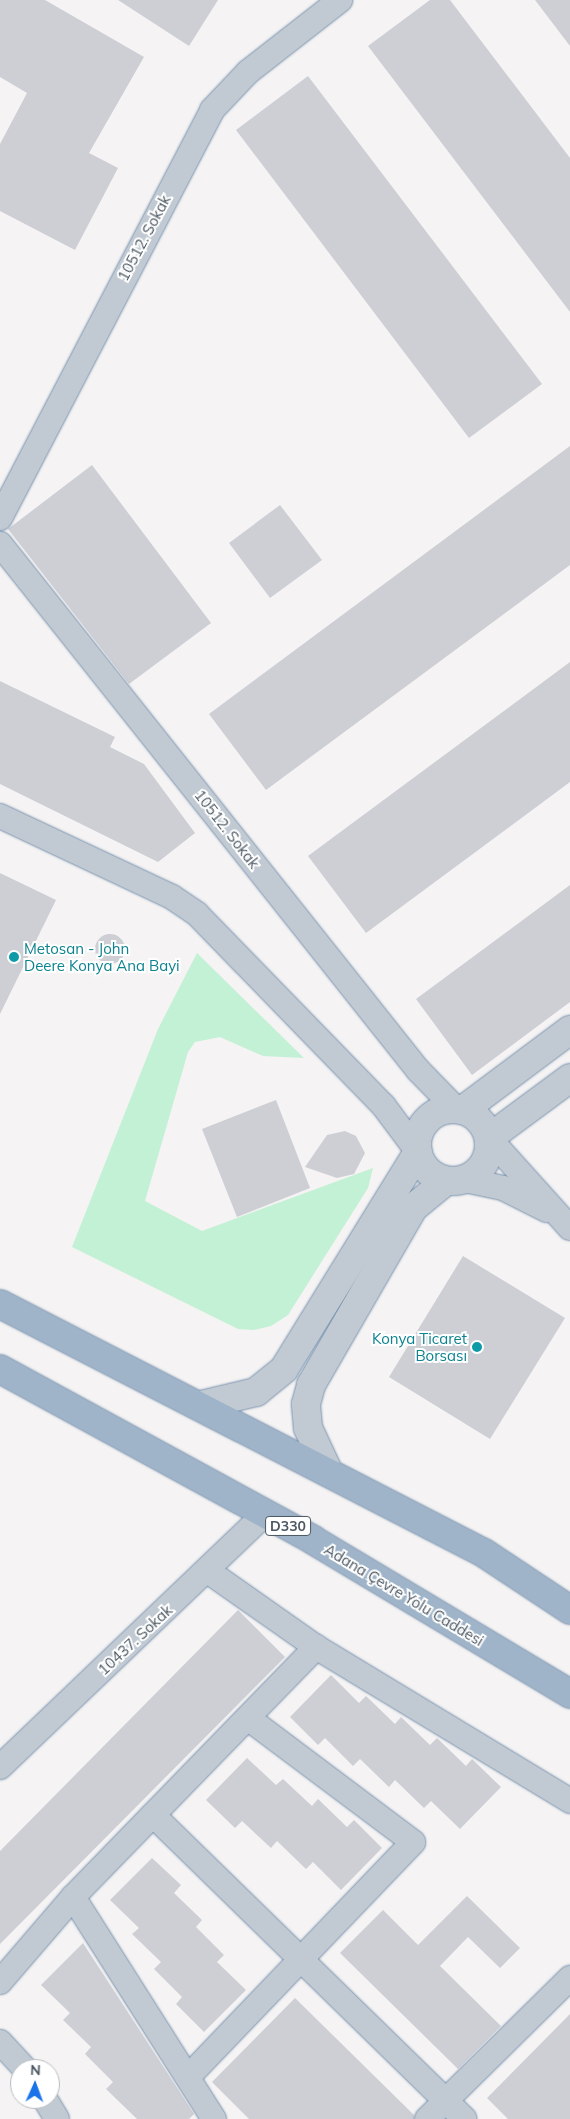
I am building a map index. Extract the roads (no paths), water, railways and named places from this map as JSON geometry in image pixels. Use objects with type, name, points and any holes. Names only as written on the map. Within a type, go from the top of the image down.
[{"type":"highway","points":[[0,1304],[200,1405],[484,1553],[570,1610]]},
{"type":"highway","name":"Adana Çevre Yolu Caddesi","points":[[0,1369],[266,1513],[570,1694]]},
{"type":"street","name":"10512. Sokak","points":[[0,518],[212,110],[248,72],[340,0]]},
{"type":"street","name":"10512. Sokak","points":[[0,544],[418,1070],[460,1110]]},
{"type":"street","points":[[0,816],[172,897],[197,914],[383,1105],[418,1152],[425,1169],[455,1180],[503,1188],[566,1223]]},
{"type":"street","points":[[200,1405],[256,1392],[284,1368],[418,1152],[425,1123],[440,1112],[460,1110],[570,1030]]},
{"type":"street","points":[[328,1471],[308,1428],[306,1404],[311,1385],[413,1208],[455,1180],[484,1166],[489,1138],[570,1078]]},
{"type":"street","points":[[460,1110],[478,1119],[489,1138],[566,1223]]},
{"type":"street","name":"10437. Sokak","points":[[1,1766],[208,1572],[266,1513]]},
{"type":"street","points":[[208,1572],[316,1647],[570,1801]]},
{"type":"street","points":[[0,1982],[73,1897],[316,1647]]},
{"type":"street","points":[[188,2077],[299,1958],[413,1842],[248,1718]]},
{"type":"street","points":[[153,1814],[464,2119]]},
{"type":"street","points":[[73,1897],[214,2119]]},
{"type":"street","points":[[427,2119],[570,1978]]},
{"type":"street","points":[[0,2042],[16,2059]]},
{"type":"place","name":"Metosan - John Deere Konya Ana Bayi","points":[[14,957]]},
{"type":"place","name":"Konya Ticaret Borsası","points":[[477,1347]]}]
